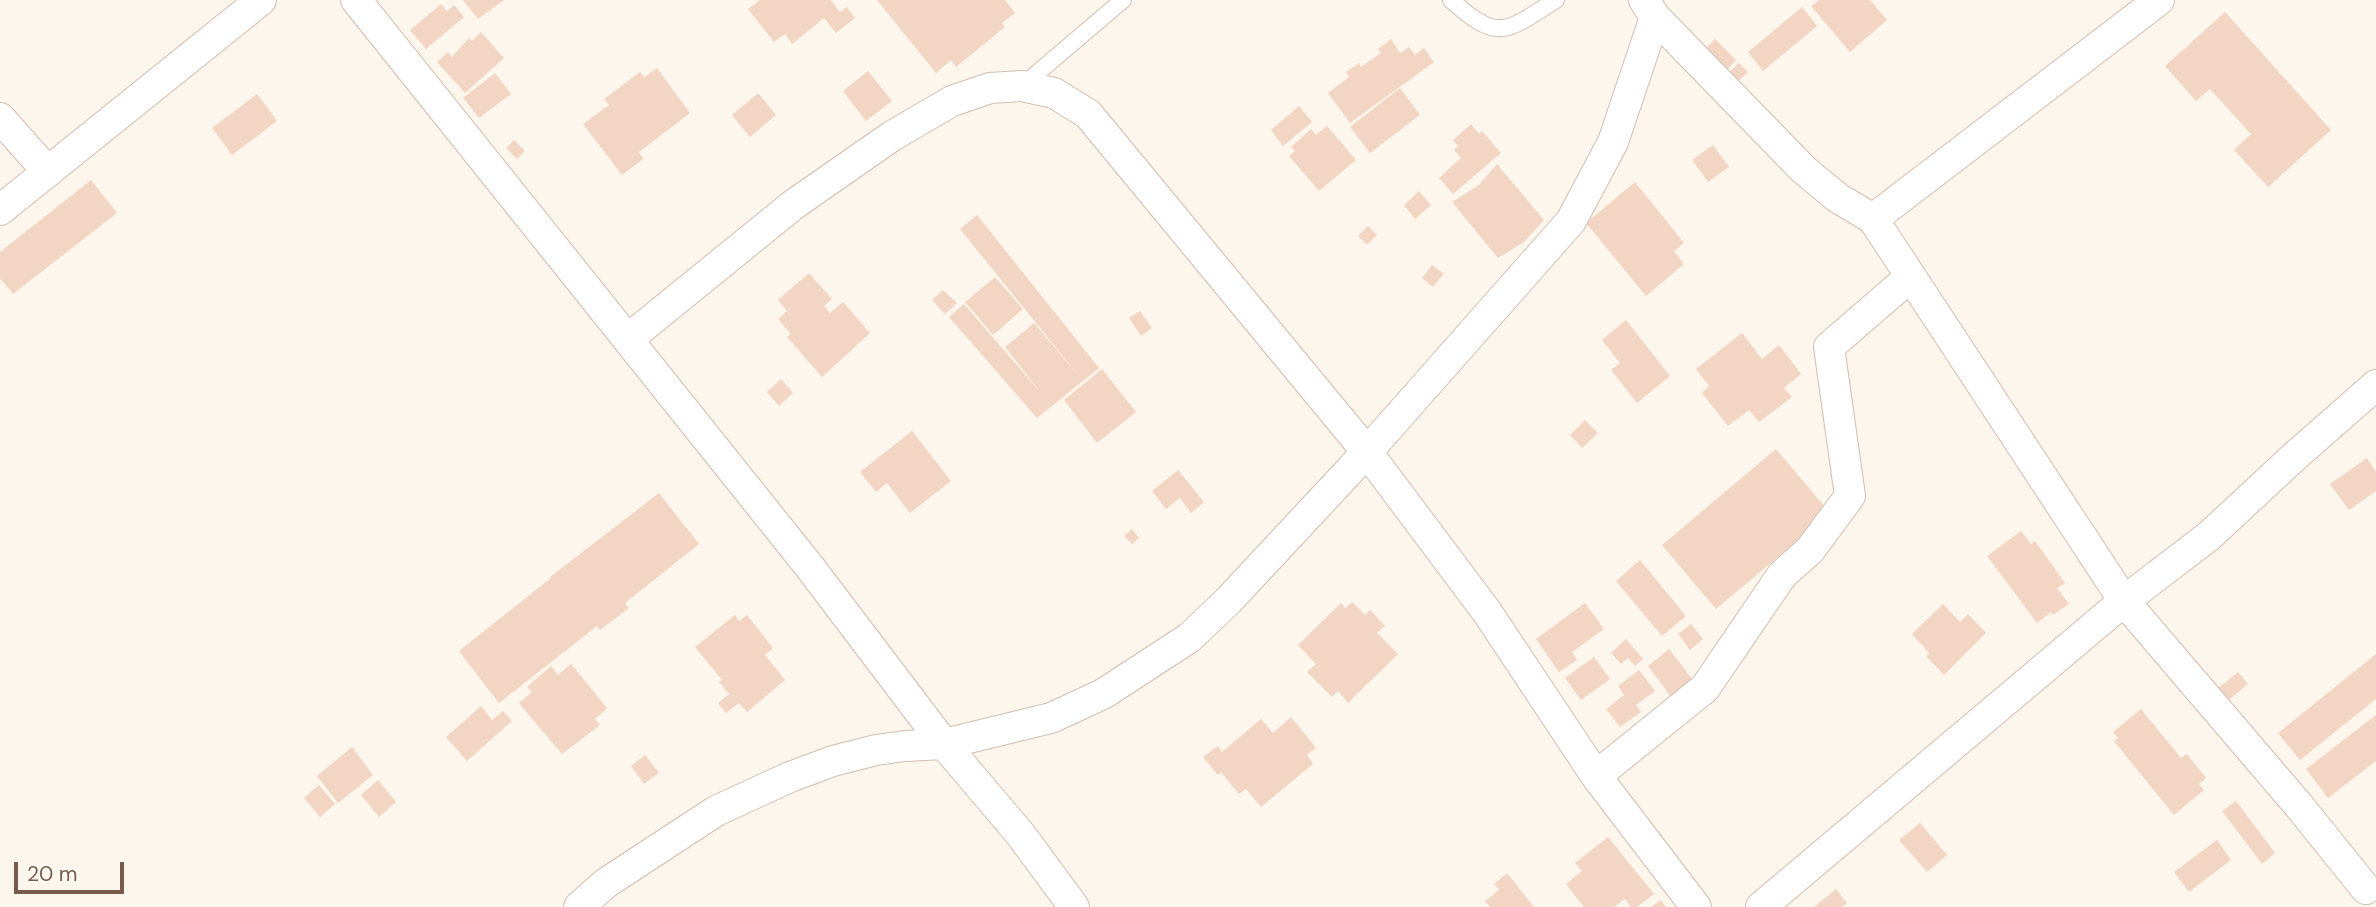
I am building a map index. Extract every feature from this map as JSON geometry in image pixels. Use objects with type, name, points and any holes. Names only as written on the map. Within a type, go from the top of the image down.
[{"type":"street","points":[[0,210],[261,0]]},
{"type":"street","points":[[356,0],[809,566],[944,744],[1021,835],[1074,907]]},
{"type":"street","points":[[1873,219],[2159,0]]},
{"type":"street","points":[[1649,9],[1804,170],[1838,198],[1873,219],[2124,601],[2300,807],[2366,889]]},
{"type":"street","points":[[579,907],[606,883],[716,811],[790,777],[833,761],[876,750],[944,744],[1051,718],[1103,694],[1189,638],[1228,601],[1367,452],[1570,221],[1613,142],[1649,9]]},
{"type":"street","points":[[628,339],[793,205],[892,136],[953,101],[990,88],[1022,86],[1054,93],[1088,114],[1367,452],[1487,612],[1596,776],[1696,907]]},
{"type":"street","points":[[0,118],[48,172]]},
{"type":"street","points":[[1596,776],[1705,688],[1782,575],[1810,550],[1850,496],[1829,347],[1910,277]]},
{"type":"street","points":[[1761,907],[2124,601],[2209,536],[2376,385]]},
{"type":"lane","points":[[1022,86],[1123,0]]},
{"type":"lane","points":[[1451,0],[1474,21],[1492,29],[1516,25],[1556,0]]},
{"type":"building","points":[[463,0],[504,0],[478,19]]},
{"type":"building","points":[[760,0],[831,0],[840,12],[847,7],[855,18],[836,33],[824,18],[792,44],[785,34],[774,42],[748,9]]},
{"type":"building","points":[[877,0],[1005,0],[1015,13],[1002,23],[1005,27],[956,67],[951,60],[936,73]]},
{"type":"building","points":[[1819,0],[1870,0],[1887,20],[1850,52],[1811,6]]},
{"type":"building","points":[[441,4],[447,11],[454,5],[464,17],[426,49],[410,30]]},
{"type":"building","points":[[1802,7],[1817,26],[1763,71],[1748,52]]},
{"type":"building","points":[[2225,12],[2331,130],[2268,187],[2234,150],[2251,134],[2210,89],[2196,101],[2165,66]]},
{"type":"building","points":[[481,32],[504,58],[465,93],[437,62],[448,52],[452,57],[469,38],[472,41]]},
{"type":"building","points":[[1391,39],[1400,53],[1409,47],[1415,55],[1424,48],[1434,62],[1350,123],[1328,93],[1349,77],[1346,72],[1359,63],[1361,67],[1381,53],[1378,49]]},
{"type":"building","points":[[1715,39],[1736,60],[1723,74],[1701,53]]},
{"type":"building","points":[[1739,63],[1748,72],[1735,84],[1726,75]]},
{"type":"building","points":[[657,68],[690,113],[639,152],[643,159],[622,175],[583,124],[609,105],[604,99],[640,72],[644,77]]},
{"type":"building","points":[[868,71],[892,101],[866,121],[843,91]]},
{"type":"building","points":[[495,73],[511,94],[479,118],[463,98]]},
{"type":"building","points":[[1400,88],[1420,115],[1370,153],[1350,127]]},
{"type":"building","points":[[758,93],[776,115],[750,137],[732,115]]},
{"type":"building","points":[[257,94],[277,121],[232,155],[212,128]]},
{"type":"building","points":[[1299,106],[1312,122],[1283,146],[1271,130]]},
{"type":"building","points":[[1471,124],[1479,134],[1482,131],[1501,153],[1453,194],[1439,178],[1461,158],[1454,150],[1458,146],[1453,140]]},
{"type":"building","points":[[1327,126],[1356,160],[1319,191],[1289,156],[1295,151],[1291,147],[1311,129],[1316,135]]},
{"type":"building","points":[[514,140],[525,151],[517,159],[506,148]]},
{"type":"building","points":[[1713,145],[1729,167],[1708,182],[1692,160]]},
{"type":"building","points":[[1497,164],[1544,220],[1524,242],[1498,258],[1452,202],[1479,185]]},
{"type":"building","points":[[91,180],[117,213],[13,294],[0,278],[0,252]]},
{"type":"building","points":[[1635,182],[1684,243],[1674,251],[1684,264],[1646,296],[1586,223]]},
{"type":"building","points":[[1419,191],[1431,205],[1415,219],[1404,205]]},
{"type":"building","points":[[977,215],[1099,368],[1037,418],[949,317],[964,304],[1041,393],[1005,347],[1034,323],[1078,375],[960,229]]},
{"type":"building","points":[[1368,226],[1377,235],[1367,245],[1358,236]]},
{"type":"building","points":[[1432,265],[1444,274],[1433,287],[1422,278]]},
{"type":"building","points":[[809,273],[832,299],[824,306],[830,313],[843,302],[870,333],[822,377],[787,337],[791,334],[778,319],[787,311],[778,300]]},
{"type":"building","points":[[995,277],[1023,309],[993,335],[965,302]]},
{"type":"building","points":[[943,290],[957,303],[945,314],[932,300]]},
{"type":"building","points":[[1140,311],[1152,328],[1141,336],[1129,318]]},
{"type":"building","points":[[1626,320],[1670,376],[1637,403],[1611,370],[1620,363],[1602,340]]},
{"type":"building","points":[[1742,333],[1762,359],[1779,345],[1801,374],[1784,388],[1792,397],[1759,422],[1749,410],[1728,426],[1702,393],[1709,386],[1696,369]]},
{"type":"building","points":[[1102,369],[1136,412],[1097,443],[1064,400]]},
{"type":"building","points":[[781,379],[793,393],[779,406],[767,392]]},
{"type":"building","points":[[1585,420],[1598,433],[1582,448],[1570,435]]},
{"type":"building","points":[[912,431],[951,481],[910,513],[887,483],[876,492],[860,472]]},
{"type":"building","points":[[1776,449],[1830,513],[1716,609],[1662,545]]},
{"type":"building","points":[[2367,458],[2376,472],[2376,491],[2349,510],[2330,484]]},
{"type":"building","points":[[1178,470],[1204,502],[1191,513],[1180,498],[1166,509],[1152,491]]},
{"type":"building","points":[[659,493],[699,544],[625,603],[629,608],[600,630],[597,626],[499,703],[459,651]]},
{"type":"building","points":[[1132,529],[1139,538],[1132,544],[1124,536]]},
{"type":"building","points":[[2021,531],[2031,544],[2035,541],[2065,583],[2057,588],[2069,604],[2053,615],[2051,612],[2037,623],[1987,556]]},
{"type":"building","points":[[1640,560],[1686,616],[1662,636],[1616,581]]},
{"type":"building","points":[[1352,602],[1365,615],[1370,610],[1385,626],[1377,633],[1398,654],[1348,703],[1338,691],[1332,697],[1307,672],[1316,664],[1298,645],[1341,603],[1345,608]]},
{"type":"building","points":[[1585,603],[1604,629],[1572,652],[1577,660],[1559,672],[1536,639]]},
{"type":"building","points":[[1943,604],[1960,622],[1968,614],[1986,633],[1944,675],[1926,656],[1929,653],[1912,634]]},
{"type":"building","points":[[735,615],[739,621],[747,615],[773,648],[765,655],[785,680],[747,712],[739,703],[726,713],[718,703],[729,694],[719,682],[722,680],[695,647]]},
{"type":"building","points":[[1691,624],[1703,639],[1690,650],[1678,634]]},
{"type":"building","points":[[1626,639],[1643,659],[1635,666],[1628,658],[1621,664],[1611,653]]},
{"type":"building","points":[[1669,649],[1693,680],[1671,697],[1648,666]]},
{"type":"building","points":[[2376,654],[2376,699],[2300,760],[2278,733]]},
{"type":"building","points":[[1594,657],[1610,679],[1581,700],[1565,678]]},
{"type":"building","points":[[571,664],[607,708],[595,719],[600,725],[562,754],[519,703],[532,692],[527,687],[551,666],[558,675]]},
{"type":"building","points":[[1639,670],[1655,691],[1636,705],[1641,712],[1620,727],[1606,709],[1624,695],[1618,686]]},
{"type":"building","points":[[2238,672],[2248,684],[2222,706],[2212,693]]},
{"type":"building","points":[[481,706],[492,720],[503,711],[512,721],[467,761],[446,737]]},
{"type":"building","points":[[2141,709],[2181,758],[2187,754],[2206,778],[2199,784],[2204,790],[2174,815],[2114,741],[2118,738],[2113,732]]},
{"type":"building","points":[[2376,715],[2376,761],[2328,798],[2306,769]]},
{"type":"building","points":[[1291,717],[1316,748],[1307,755],[1313,764],[1261,807],[1246,789],[1239,794],[1221,772],[1218,775],[1203,757],[1218,746],[1222,752],[1261,719],[1273,733]]},
{"type":"building","points":[[352,747],[373,775],[338,803],[317,776]]},
{"type":"building","points":[[645,755],[659,773],[644,784],[631,766]]},
{"type":"building","points":[[378,780],[396,802],[379,817],[361,795]]},
{"type":"building","points":[[319,785],[335,804],[320,817],[304,798]]},
{"type":"building","points":[[2236,801],[2275,853],[2262,864],[2222,811]]},
{"type":"building","points":[[1920,823],[1947,855],[1927,872],[1899,840]]},
{"type":"building","points":[[1608,837],[1654,894],[1637,907],[1631,907],[1625,899],[1614,907],[1584,907],[1566,884],[1582,871],[1575,863]]},
{"type":"building","points":[[2217,840],[2231,860],[2189,892],[2174,872]]},
{"type":"building","points":[[1507,873],[1534,907],[1490,907],[1485,901],[1499,890],[1494,884]]},
{"type":"building","points":[[1836,889],[1847,903],[1842,907],[1814,907]]},
{"type":"building","points":[[1661,900],[1666,907],[1651,907]]}]
